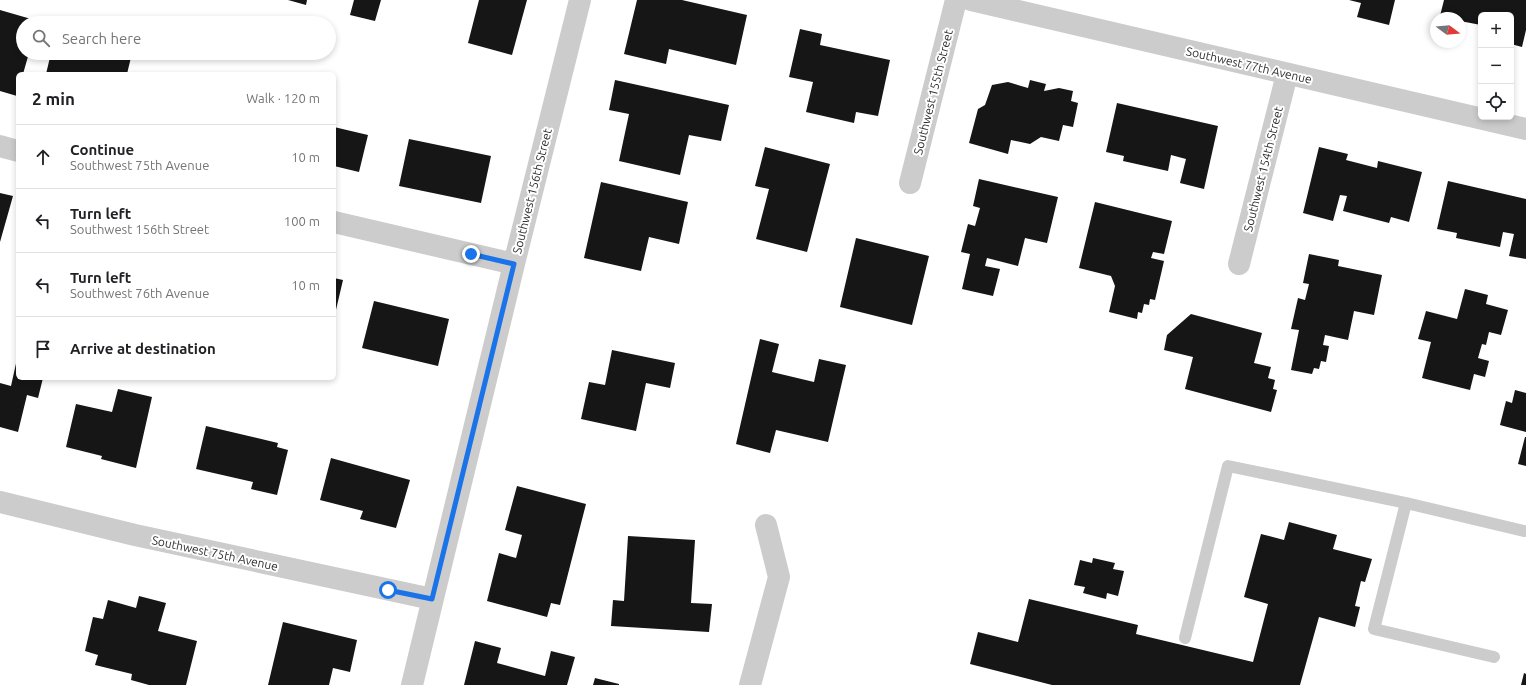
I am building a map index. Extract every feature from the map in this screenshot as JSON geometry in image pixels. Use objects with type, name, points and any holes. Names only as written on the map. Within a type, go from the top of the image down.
[{"type":"street","name":"Southwest 156th Street","points":[[412,685],[514,264],[580,0]]},
{"type":"street","name":"Southwest 155th Street","points":[[910,184],[956,0]]},
{"type":"street","name":"Southwest 77th Avenue","points":[[971,0],[1526,129]]},
{"type":"street","name":"Southwest 154th Street","points":[[1239,264],[1287,74]]},
{"type":"street","points":[[0,146],[16,150]]},
{"type":"street","points":[[336,222],[514,264]]},
{"type":"street","name":"Southwest 75th Avenue","points":[[0,502],[135,535],[432,599]]},
{"type":"street","points":[[750,685],[779,576],[766,525]]},
{"type":"lane","points":[[1185,638],[1228,466],[1406,503],[1524,531]]},
{"type":"lane","points":[[1406,503],[1374,629],[1494,657]]},
{"type":"building","points":[[288,0],[307,0],[306,5]]},
{"type":"building","points":[[354,0],[381,0],[375,21],[350,15]]},
{"type":"building","points":[[479,0],[527,0],[512,55],[468,43]]},
{"type":"building","points":[[637,0],[682,0],[747,15],[736,65],[669,49],[666,64],[624,54]]},
{"type":"building","points":[[1349,0],[1395,0],[1389,25],[1357,17],[1361,3]]},
{"type":"building","points":[[1444,0],[1526,0],[1526,30],[1522,47],[1514,45],[1514,12],[1478,12],[1478,24],[1466,22],[1466,12],[1441,12]]},
{"type":"building","points":[[0,10],[21,16],[16,16],[16,60],[27,60],[24,72],[16,72],[16,96],[0,91]]},
{"type":"building","points":[[800,29],[822,34],[820,45],[890,60],[878,116],[856,112],[854,123],[806,112],[813,82],[789,77]]},
{"type":"building","points":[[49,60],[130,60],[127,72],[46,72]]},
{"type":"building","points":[[615,80],[729,105],[721,141],[689,135],[680,175],[619,161],[629,114],[609,110]]},
{"type":"building","points":[[1030,80],[1046,84],[1044,91],[1059,88],[1073,91],[1071,101],[1078,103],[1073,127],[1063,125],[1059,141],[1041,137],[1030,144],[1011,140],[1008,154],[969,143],[978,109],[985,105],[992,85],[1008,82],[1028,88]]},
{"type":"building","points":[[1117,103],[1218,126],[1204,189],[1180,183],[1186,159],[1171,155],[1168,171],[1123,161],[1124,156],[1106,152]]},
{"type":"building","points":[[336,127],[368,135],[359,172],[336,166]]},
{"type":"building","points":[[409,139],[491,156],[481,203],[399,186]]},
{"type":"building","points":[[765,147],[830,164],[807,252],[756,239],[769,189],[755,186]]},
{"type":"building","points":[[1319,147],[1348,154],[1346,160],[1377,168],[1378,161],[1422,172],[1409,222],[1391,217],[1389,223],[1343,211],[1347,196],[1340,195],[1333,221],[1303,213]]},
{"type":"building","points":[[979,179],[1058,197],[1047,243],[1025,238],[1018,266],[987,258],[985,266],[1000,269],[993,296],[962,289],[970,254],[961,252],[968,224],[975,226],[980,208],[973,206]]},
{"type":"building","points":[[1448,181],[1526,199],[1526,259],[1509,256],[1514,234],[1503,232],[1500,247],[1456,238],[1457,233],[1437,229]]},
{"type":"building","points":[[601,182],[688,202],[679,244],[649,237],[641,271],[584,258]]},
{"type":"building","points":[[0,193],[13,196],[0,242]]},
{"type":"building","points":[[1095,202],[1172,221],[1164,254],[1153,252],[1151,258],[1164,261],[1155,300],[1150,299],[1149,305],[1144,304],[1142,313],[1138,312],[1137,319],[1109,312],[1115,286],[1111,276],[1079,268]]},
{"type":"building","points":[[856,238],[929,256],[912,325],[840,307]]},
{"type":"building","points":[[1309,254],[1339,260],[1338,266],[1382,275],[1374,315],[1354,311],[1348,340],[1325,335],[1323,345],[1329,346],[1326,362],[1321,361],[1319,369],[1314,368],[1312,374],[1291,370],[1299,330],[1291,329],[1298,298],[1305,300],[1309,284],[1303,283]]},
{"type":"building","points":[[336,278],[343,280],[336,310]]},
{"type":"building","points":[[1465,289],[1488,295],[1486,304],[1508,310],[1501,335],[1489,332],[1486,345],[1482,344],[1478,358],[1489,361],[1485,377],[1474,374],[1470,390],[1422,378],[1431,342],[1418,339],[1426,311],[1457,319]]},
{"type":"building","points":[[374,301],[449,319],[438,366],[362,348]]},
{"type":"building","points":[[1191,314],[1262,333],[1254,363],[1271,367],[1268,378],[1275,380],[1273,389],[1277,390],[1271,412],[1185,389],[1193,357],[1164,350],[1167,335]]},
{"type":"building","points":[[760,339],[779,344],[772,372],[814,382],[819,359],[846,365],[828,442],[776,430],[770,453],[736,444]]},
{"type":"building","points":[[612,350],[675,363],[670,388],[646,383],[636,431],[581,419],[589,382],[605,385]]},
{"type":"building","points":[[16,364],[16,380],[42,380],[38,398],[27,395],[18,432],[0,427],[0,383],[11,386]]},
{"type":"building","points":[[118,389],[152,397],[136,468],[101,459],[102,456],[66,447],[76,404],[112,412]]},
{"type":"building","points":[[1515,390],[1526,393],[1526,432],[1500,425],[1506,401],[1512,403]]},
{"type":"building","points":[[206,426],[278,443],[277,447],[288,450],[277,495],[251,489],[253,482],[196,469]]},
{"type":"building","points":[[1526,437],[1526,466],[1518,464]]},
{"type":"building","points":[[331,458],[410,480],[396,528],[360,519],[363,511],[320,500]]},
{"type":"building","points":[[517,486],[586,504],[560,605],[551,603],[547,617],[487,601],[499,553],[516,558],[522,535],[505,530]]},
{"type":"building","points":[[1289,522],[1337,535],[1333,549],[1372,559],[1365,582],[1361,581],[1355,606],[1360,607],[1355,627],[1319,617],[1300,685],[1052,685],[970,664],[978,632],[1018,642],[1029,599],[1138,625],[1136,634],[1253,662],[1268,604],[1244,597],[1261,534],[1284,540]]},
{"type":"building","points":[[628,536],[695,540],[691,603],[712,604],[709,632],[611,626],[613,600],[624,601]]},
{"type":"building","points":[[1093,558],[1115,563],[1113,569],[1124,571],[1118,596],[1107,593],[1106,599],[1083,593],[1085,587],[1074,585],[1080,560],[1092,563]]},
{"type":"building","points":[[139,596],[166,603],[158,631],[197,641],[186,685],[149,685],[131,680],[132,674],[95,665],[98,655],[85,651],[93,617],[103,619],[108,600],[136,608]]},
{"type":"building","points":[[283,622],[357,640],[350,672],[333,668],[329,685],[268,685]]},
{"type":"building","points":[[475,641],[501,648],[497,663],[545,676],[551,651],[575,657],[567,685],[464,685]]},
{"type":"building","points":[[1524,673],[1526,674],[1526,685],[1521,685]]},
{"type":"building","points":[[595,678],[619,684],[619,685],[593,685]]},
{"type":"route","points":[[388,590],[432,599],[478,413],[514,264],[471,254]]}]
